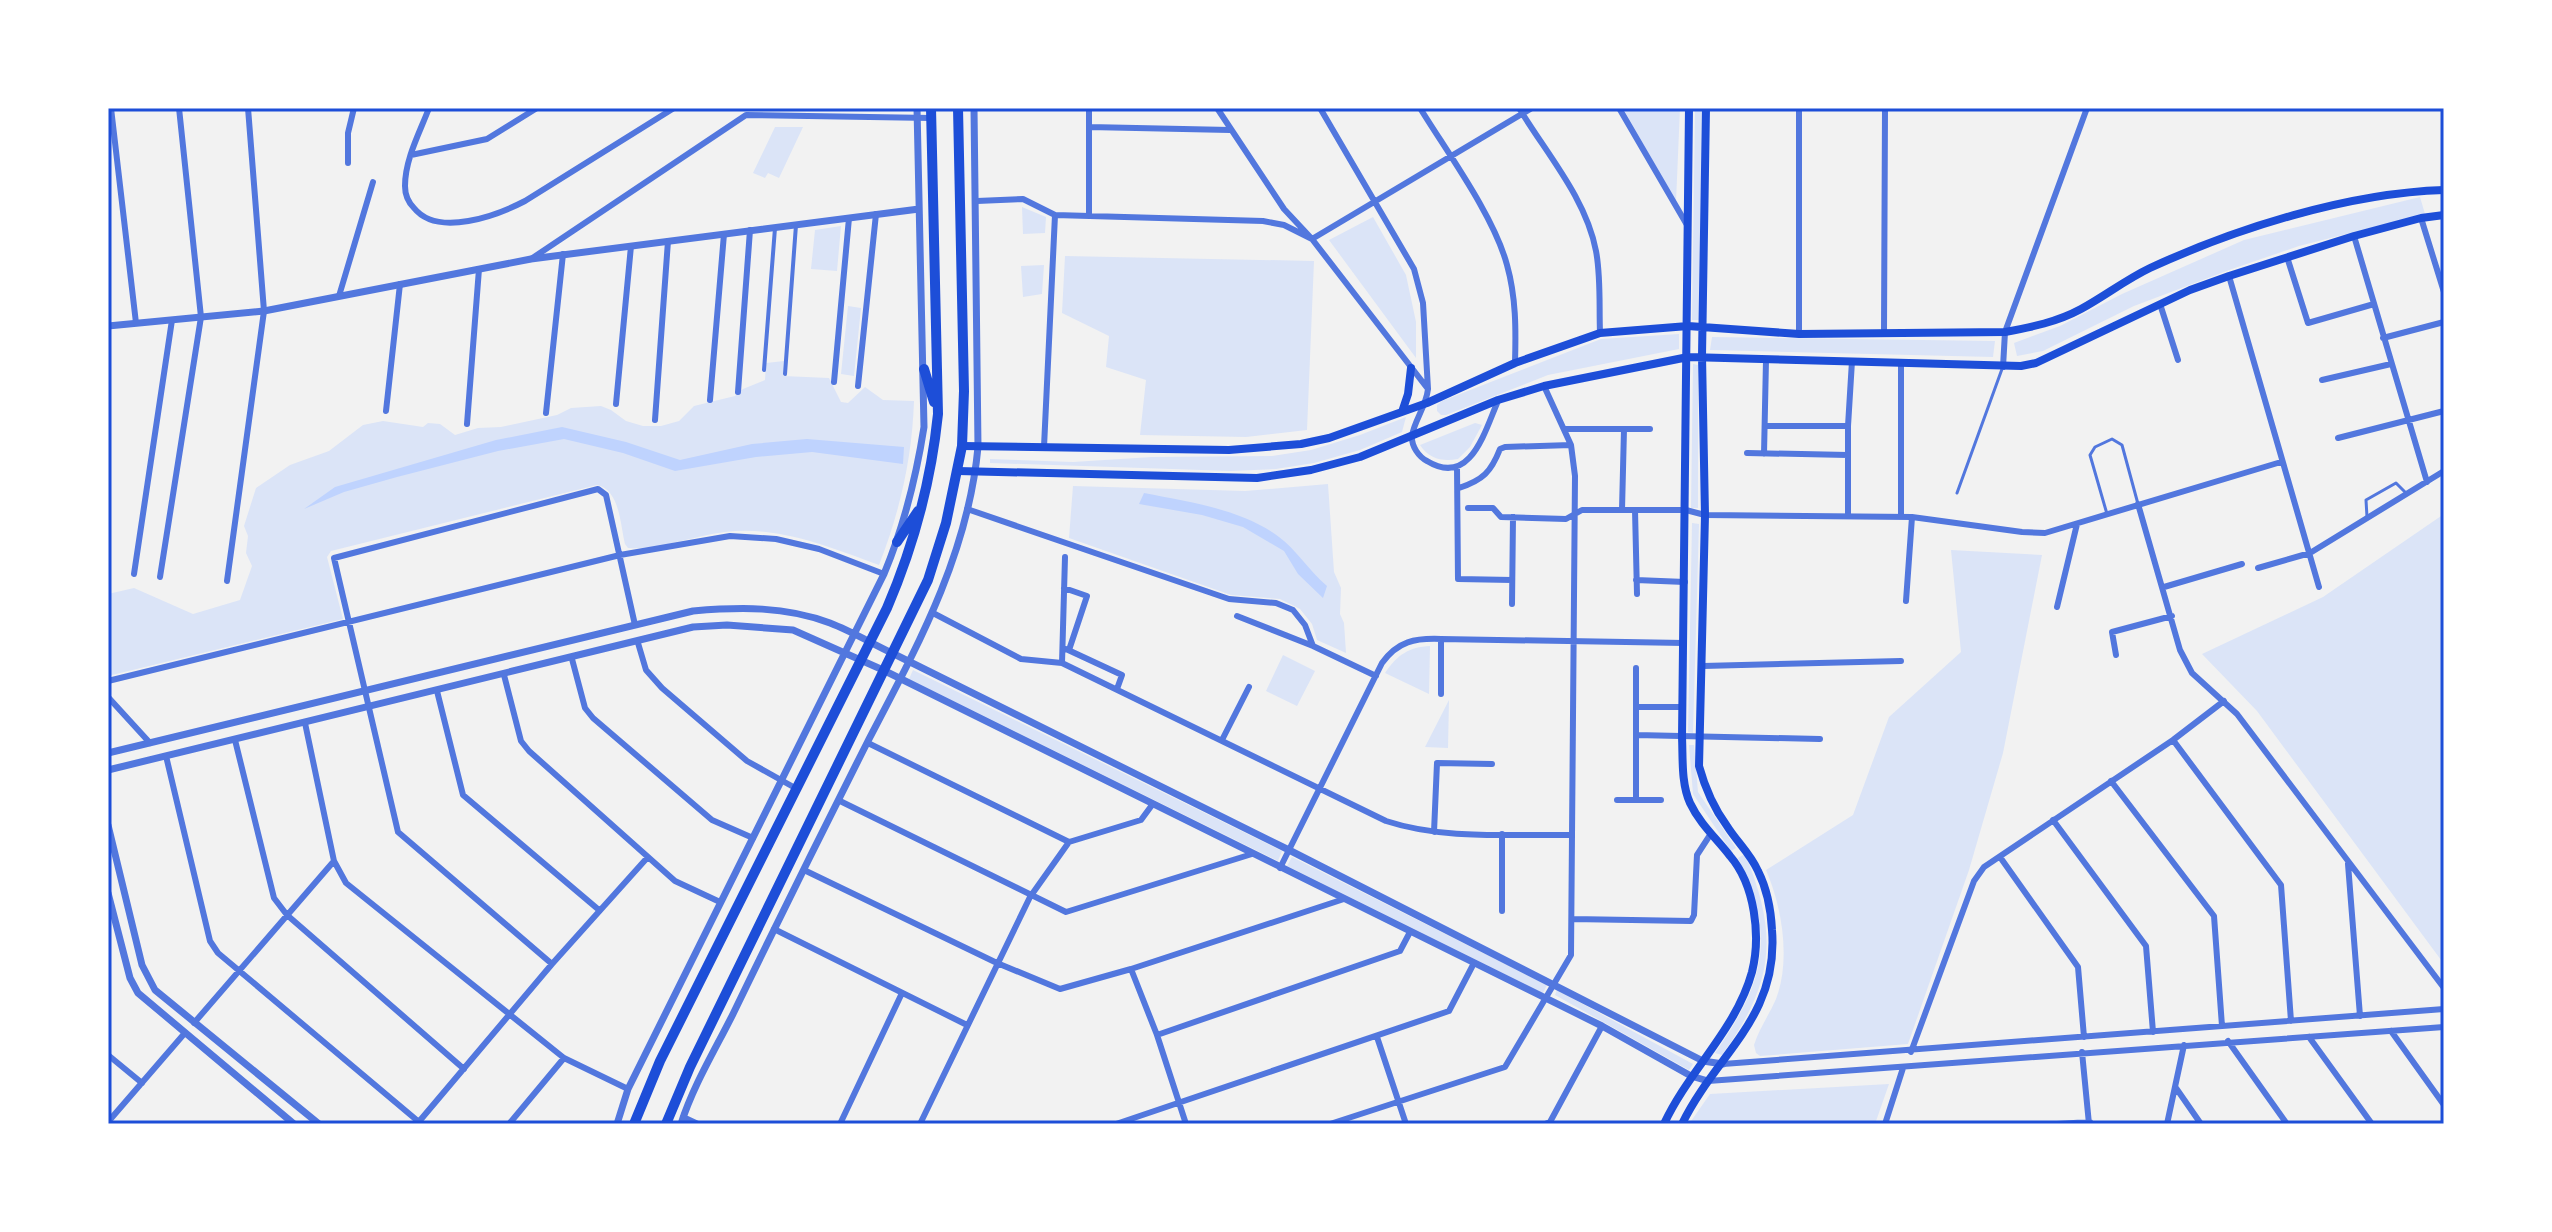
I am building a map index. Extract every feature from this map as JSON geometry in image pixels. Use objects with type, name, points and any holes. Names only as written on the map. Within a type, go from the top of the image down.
[{"type":"highway","points":[[666,1124],[697,1053],[928,580],[946,523],[962,446],[964,391],[958,108]]},
{"type":"highway","points":[[634,1124],[660,1061],[870,643],[904,570],[924,503],[933,462],[938,414],[931,113]]},
{"type":"highway","points":[[924,369],[938,414]]},
{"type":"highway","points":[[897,542],[924,503]]},
{"type":"main road","points":[[1664,1124],[1691,1076],[1737,1012],[1752,972],[1757,943],[1748,888],[1740,870],[1710,835],[1689,800],[1684,780],[1689,108]]},
{"type":"main road","points":[[1682,1124],[1694,1101],[1752,1021],[1768,986],[1774,948],[1771,909],[1760,875],[1747,849],[1728,828],[1706,792],[1699,766],[1705,515],[1702,356],[1706,108]]},
{"type":"main road","points":[[962,446],[1269,449],[1329,438],[1427,403],[1515,363],[1600,333],[1688,326],[1799,334],[2005,332],[2053,321],[2078,311],[2134,276],[2250,229],[2382,195],[2444,190]]},
{"type":"main road","points":[[958,471],[1257,478],[1311,470],[1360,457],[1498,400],[1544,386],[1688,357],[2003,367],[2036,363],[2160,304],[2229,276],[2354,236],[2444,215]]},
{"type":"main road","points":[[1402,412],[1411,368]]},
{"type":"street","points":[[111,108],[136,323]]},
{"type":"street","points":[[160,577],[201,317],[179,108]]},
{"type":"street","points":[[227,581],[264,311],[248,108]]},
{"type":"street","points":[[348,163],[348,133],[354,108]]},
{"type":"street","points":[[429,108],[411,155],[405,185],[407,198],[416,211],[433,222],[460,221],[502,212],[525,201],[674,108]]},
{"type":"street","points":[[411,155],[487,139],[537,108]]},
{"type":"street","points":[[617,1124],[628,1089],[884,574],[897,542],[918,467],[924,427],[917,108]]},
{"type":"street","points":[[698,1124],[682,1120],[774,929],[910,662],[954,560],[978,447],[974,108]]},
{"type":"street","points":[[1089,108],[1089,215]]},
{"type":"street","points":[[1217,108],[1284,209],[1312,239],[1428,389]]},
{"type":"street","points":[[1320,108],[1403,247],[1420,287],[1425,317],[1428,389],[1427,403],[1412,436],[1415,450],[1440,468],[1457,467],[1469,460],[1478,449],[1498,400]]},
{"type":"street","points":[[1420,108],[1488,221],[1507,263],[1517,323],[1515,363]]},
{"type":"street","points":[[1312,239],[1451,158],[1521,111],[1532,108]]},
{"type":"street","points":[[1619,108],[1687,225]]},
{"type":"street","points":[[1799,108],[1799,334]]},
{"type":"street","points":[[1884,333],[1885,108]]},
{"type":"street","points":[[2003,367],[2005,332],[2087,108]]},
{"type":"street","points":[[1521,111],[1574,195],[1587,222],[1596,252],[1600,333]]},
{"type":"street","points":[[531,259],[746,115],[917,118],[931,113]]},
{"type":"street","points":[[1089,127],[1230,130]]},
{"type":"street","points":[[339,296],[373,182]]},
{"type":"street","points":[[977,201],[1023,199],[1055,215],[1263,221],[1284,225],[1312,239]]},
{"type":"street","points":[[108,328],[264,311],[563,254],[919,209]]},
{"type":"street","points":[[858,386],[876,214]]},
{"type":"street","points":[[1044,447],[1055,215]]},
{"type":"street","points":[[834,382],[849,218]]},
{"type":"street","points":[[2421,218],[2444,292]]},
{"type":"street","points":[[785,374],[796,225]]},
{"type":"street","points":[[764,370],[775,228]]},
{"type":"street","points":[[738,392],[750,230]]},
{"type":"street","points":[[710,400],[724,234]]},
{"type":"street","points":[[2354,236],[2427,482]]},
{"type":"street","points":[[655,420],[668,241]]},
{"type":"street","points":[[616,404],[631,246]]},
{"type":"street","points":[[546,413],[563,254]]},
{"type":"street","points":[[2287,257],[2308,323],[2374,304]]},
{"type":"street","points":[[467,424],[479,269]]},
{"type":"street","points":[[2229,276],[2319,587]]},
{"type":"street","points":[[386,411],[400,284]]},
{"type":"street","points":[[2160,304],[2178,360]]},
{"type":"street","points":[[134,574],[172,320]]},
{"type":"street","points":[[2383,338],[2444,322]]},
{"type":"street","points":[[1764,454],[1766,360]]},
{"type":"street","points":[[1848,516],[1852,361]]},
{"type":"street","points":[[1901,363],[1901,517]]},
{"type":"street","points":[[2322,380],[2391,364]]},
{"type":"street","points":[[1330,1124],[1505,1067],[1571,955],[1575,476],[1571,445],[1544,386]]},
{"type":"street","points":[[2338,438],[2444,411]]},
{"type":"street","points":[[1765,426],[1848,426]]},
{"type":"street","points":[[1565,429],[1650,429]]},
{"type":"street","points":[[1622,510],[1624,429]]},
{"type":"street","points":[[1459,488],[1486,476],[1500,449],[1505,447],[1571,445]]},
{"type":"street","points":[[1747,453],[1848,455]]},
{"type":"street","points":[[1468,508],[1493,508],[1501,517],[1566,519],[1582,510],[1912,517],[2045,533],[2281,462]]},
{"type":"street","points":[[1457,467],[1458,579],[1512,580]]},
{"type":"street","points":[[2258,568],[2310,553],[2444,471]]},
{"type":"street","points":[[552,964],[398,832],[335,562],[337,555],[598,489],[606,495],[635,625]]},
{"type":"street","points":[[2138,504],[2180,650],[2192,673],[2237,714],[2444,988]]},
{"type":"street","points":[[967,509],[1229,599],[1276,603],[1293,610],[1305,625],[1313,646]]},
{"type":"street","points":[[1635,510],[1637,594]]},
{"type":"street","points":[[1512,604],[1513,517]]},
{"type":"street","points":[[1906,601],[1912,517]]},
{"type":"street","points":[[2057,607],[2077,524]]},
{"type":"street","points":[[108,681],[620,555],[730,536],[776,539],[819,549],[884,574]]},
{"type":"street","points":[[1065,557],[1066,649]]},
{"type":"street","points":[[2164,587],[2242,564]]},
{"type":"street","points":[[1636,580],[1685,582]]},
{"type":"street","points":[[1062,663],[1087,596],[1064,588]]},
{"type":"street","points":[[108,753],[693,611],[731,607],[765,608],[830,623],[1289,850],[1703,1061],[1723,1064],[1911,1052],[2444,1009]]},
{"type":"street","points":[[933,613],[1021,659],[1062,663],[1386,821],[1410,829],[1434,832],[1570,835]]},
{"type":"street","points":[[1237,616],[1313,646],[1376,676]]},
{"type":"street","points":[[2116,655],[2112,632],[2172,616]]},
{"type":"street","points":[[108,770],[638,643],[693,627],[763,626],[793,630],[883,670],[1602,1026],[1691,1076],[1708,1081],[2444,1027]]},
{"type":"street","points":[[1441,639],[1441,694]]},
{"type":"street","points":[[1280,868],[1376,676],[1391,650],[1407,641],[1684,643]]},
{"type":"street","points":[[638,643],[646,670],[662,688],[747,761],[797,789]]},
{"type":"street","points":[[1066,649],[1122,675],[1117,689]]},
{"type":"street","points":[[572,659],[585,708],[593,718],[712,820],[753,838]]},
{"type":"street","points":[[1703,666],[1901,661]]},
{"type":"street","points":[[1636,668],[1636,800]]},
{"type":"street","points":[[504,675],[521,741],[529,751],[675,881],[720,902]]},
{"type":"street","points":[[1222,740],[1249,687]]},
{"type":"street","points":[[437,691],[463,795],[599,910]]},
{"type":"street","points":[[108,697],[150,743]]},
{"type":"street","points":[[1911,1052],[1974,881],[1984,867],[2173,740],[2224,701]]},
{"type":"street","points":[[1636,707],[1683,707]]},
{"type":"street","points":[[305,723],[334,861],[346,883],[564,1058],[628,1089]]},
{"type":"street","points":[[1636,735],[1820,739]]},
{"type":"street","points":[[235,740],[274,898],[287,915],[464,1069]]},
{"type":"street","points":[[2173,740],[2281,885],[2291,1021]]},
{"type":"street","points":[[868,743],[1069,842]]},
{"type":"street","points":[[166,756],[210,941],[218,953],[418,1123],[552,964],[647,858]]},
{"type":"street","points":[[1434,832],[1437,763],[1492,764]]},
{"type":"street","points":[[2111,781],[2214,916],[2222,1026]]},
{"type":"street","points":[[1617,800],[1661,800]]},
{"type":"street","points":[[840,801],[1030,897],[1066,912],[1252,854]]},
{"type":"street","points":[[920,1124],[1030,897],[1069,842],[1141,820],[1152,805]]},
{"type":"street","points":[[2053,820],[2146,946],[2153,1032]]},
{"type":"street","points":[[108,825],[146,976],[155,990],[319,1124]]},
{"type":"street","points":[[1502,834],[1502,911]]},
{"type":"street","points":[[1572,919],[1691,921],[1694,915],[1697,855],[1710,835]]},
{"type":"street","points":[[2000,857],[2078,967],[2084,1037]]},
{"type":"street","points":[[194,1023],[334,861]]},
{"type":"street","points":[[2348,861],[2360,1016]]},
{"type":"street","points":[[804,870],[997,963],[1060,989],[1344,899]]},
{"type":"street","points":[[108,893],[130,978],[138,993],[294,1124]]},
{"type":"street","points":[[774,929],[967,1025]]},
{"type":"street","points":[[1157,1035],[1400,951],[1410,932]]},
{"type":"street","points":[[1116,1124],[1449,1011],[1474,963]]},
{"type":"street","points":[[1131,969],[1157,1035],[1186,1124]]},
{"type":"street","points":[[840,1124],[902,993]]},
{"type":"street","points":[[1545,1124],[1550,1122],[1602,1026]]},
{"type":"street","points":[[2391,1031],[2444,1105]]},
{"type":"street","points":[[108,1122],[184,1034]]},
{"type":"street","points":[[1377,1037],[1406,1124]]},
{"type":"street","points":[[2309,1037],[2372,1124]]},
{"type":"street","points":[[2228,1041],[2287,1124]]},
{"type":"street","points":[[2167,1124],[2184,1045]]},
{"type":"street","points":[[2057,1124],[2090,1123],[2082,1052]]},
{"type":"street","points":[[108,1055],[142,1083]]},
{"type":"street","points":[[509,1124],[564,1058]]},
{"type":"street","points":[[1885,1124],[1903,1068]]},
{"type":"street","points":[[2175,1087],[2201,1124]]},
{"type":"lane","points":[[1957,493],[2003,367]]},
{"type":"lane","points":[[2107,514],[2090,455],[2095,447],[2112,439],[2122,445],[2138,504]]},
{"type":"lane","points":[[2367,518],[2366,500],[2396,483],[2407,494]]},
{"type":"shaded area","points":[[1623,108],[1680,108],[1676,202]]},
{"type":"shaded area","points":[[1695,108],[1702,108],[1699,320],[1692,320]]},
{"type":"shaded area","points":[[775,127],[803,127],[779,178],[768,173],[765,178],[753,173]]},
{"type":"shaded area","points":[[2420,197],[2425,214],[2299,246],[2232,269],[2134,306],[2043,351],[2017,356],[2014,343],[2060,326],[2122,294],[2244,240]]},
{"type":"shaded area","points":[[1022,207],[1046,217],[1045,233],[1023,234]]},
{"type":"shaded area","points":[[1373,217],[1406,275],[1416,322],[1416,358],[1329,240]]},
{"type":"shaded area","points":[[841,226],[837,271],[811,269],[815,230]]},
{"type":"shaded area","points":[[1065,256],[1314,261],[1307,430],[1246,437],[1140,435],[1146,380],[1106,367],[1109,336],[1062,313]]},
{"type":"shaded area","points":[[1044,265],[1042,294],[1023,297],[1021,266]]},
{"type":"shaded area","points":[[848,306],[861,308],[854,376],[841,374]]},
{"type":"shaded area","points":[[1679,334],[1679,349],[1548,375],[1446,415],[1437,411],[1437,405],[1442,401],[1601,339]]},
{"type":"shaded area","points":[[1712,337],[1995,341],[1993,357],[1710,350]]},
{"type":"shaded area","points":[[784,361],[783,376],[829,378],[841,402],[848,403],[865,387],[883,400],[914,401],[904,484],[879,565],[804,540],[764,532],[725,532],[650,547],[628,548],[615,501],[605,488],[597,485],[331,551],[327,557],[343,619],[108,676],[108,594],[134,588],[193,614],[240,600],[252,566],[246,553],[248,536],[244,526],[256,488],[290,465],[329,451],[363,425],[383,421],[423,427],[428,423],[440,424],[455,435],[478,428],[501,427],[557,415],[571,408],[601,406],[626,421],[643,426],[661,426],[679,421],[694,406],[735,396],[743,389],[765,380],[766,363]]},
{"type":"shaded area","points":[[1693,364],[1698,365],[1698,508],[1691,508]]},
{"type":"shaded area","points":[[1406,417],[1402,432],[1360,450],[1314,463],[1276,469],[1231,471],[990,463],[990,459],[1073,462],[1152,457],[1272,456],[1311,450]]},
{"type":"shaded area","points":[[1475,423],[1482,425],[1470,447],[1458,459],[1437,458],[1420,445]]},
{"type":"shaded area","points":[[1328,484],[1334,572],[1341,588],[1340,614],[1344,623],[1346,653],[1317,640],[1312,624],[1300,609],[1280,599],[1231,595],[1069,538],[1073,486],[1245,491]]},
{"type":"shaded area","points":[[2444,514],[2444,964],[2257,711],[2202,654],[2323,597]]},
{"type":"shaded area","points":[[1692,523],[1699,524],[1693,733],[1688,732]]},
{"type":"shaded area","points":[[1951,550],[2042,555],[2003,753],[1969,870],[1908,1044],[1760,1056],[1754,1045],[1781,984],[1784,951],[1780,917],[1766,870],[1853,815],[1889,717],[1961,652]]},
{"type":"shaded area","points":[[1430,646],[1429,694],[1385,673],[1404,653]]},
{"type":"shaded area","points":[[1283,655],[1315,671],[1297,706],[1266,691]]},
{"type":"shaded area","points":[[913,670],[1282,851],[1278,861],[909,679]]},
{"type":"shaded area","points":[[1449,700],[1448,748],[1425,747]]},
{"type":"shaded area","points":[[1689,745],[1694,745],[1698,792],[1736,848],[1731,851],[1693,794]]},
{"type":"shaded area","points":[[1745,854],[1763,910],[1766,958],[1752,1005],[1722,1055],[1715,1053],[1745,1004],[1760,959],[1758,912],[1738,858]]},
{"type":"shaded area","points":[[1292,857],[1547,985],[1543,993],[1287,866]]},
{"type":"shaded area","points":[[1557,990],[1693,1064],[1689,1070],[1555,995]]},
{"type":"shaded area","points":[[1889,1084],[1875,1124],[1689,1124],[1710,1094]]},
{"type":"water","points":[[562,427],[626,442],[680,460],[752,444],[807,439],[904,447],[903,464],[812,452],[756,457],[675,471],[623,453],[564,439],[498,451],[397,477],[344,492],[304,509],[335,487],[496,440]]},
{"type":"water","points":[[1144,493],[1197,503],[1264,527],[1285,542],[1327,586],[1323,598],[1298,574],[1284,551],[1243,527],[1202,515],[1139,504]]}]
